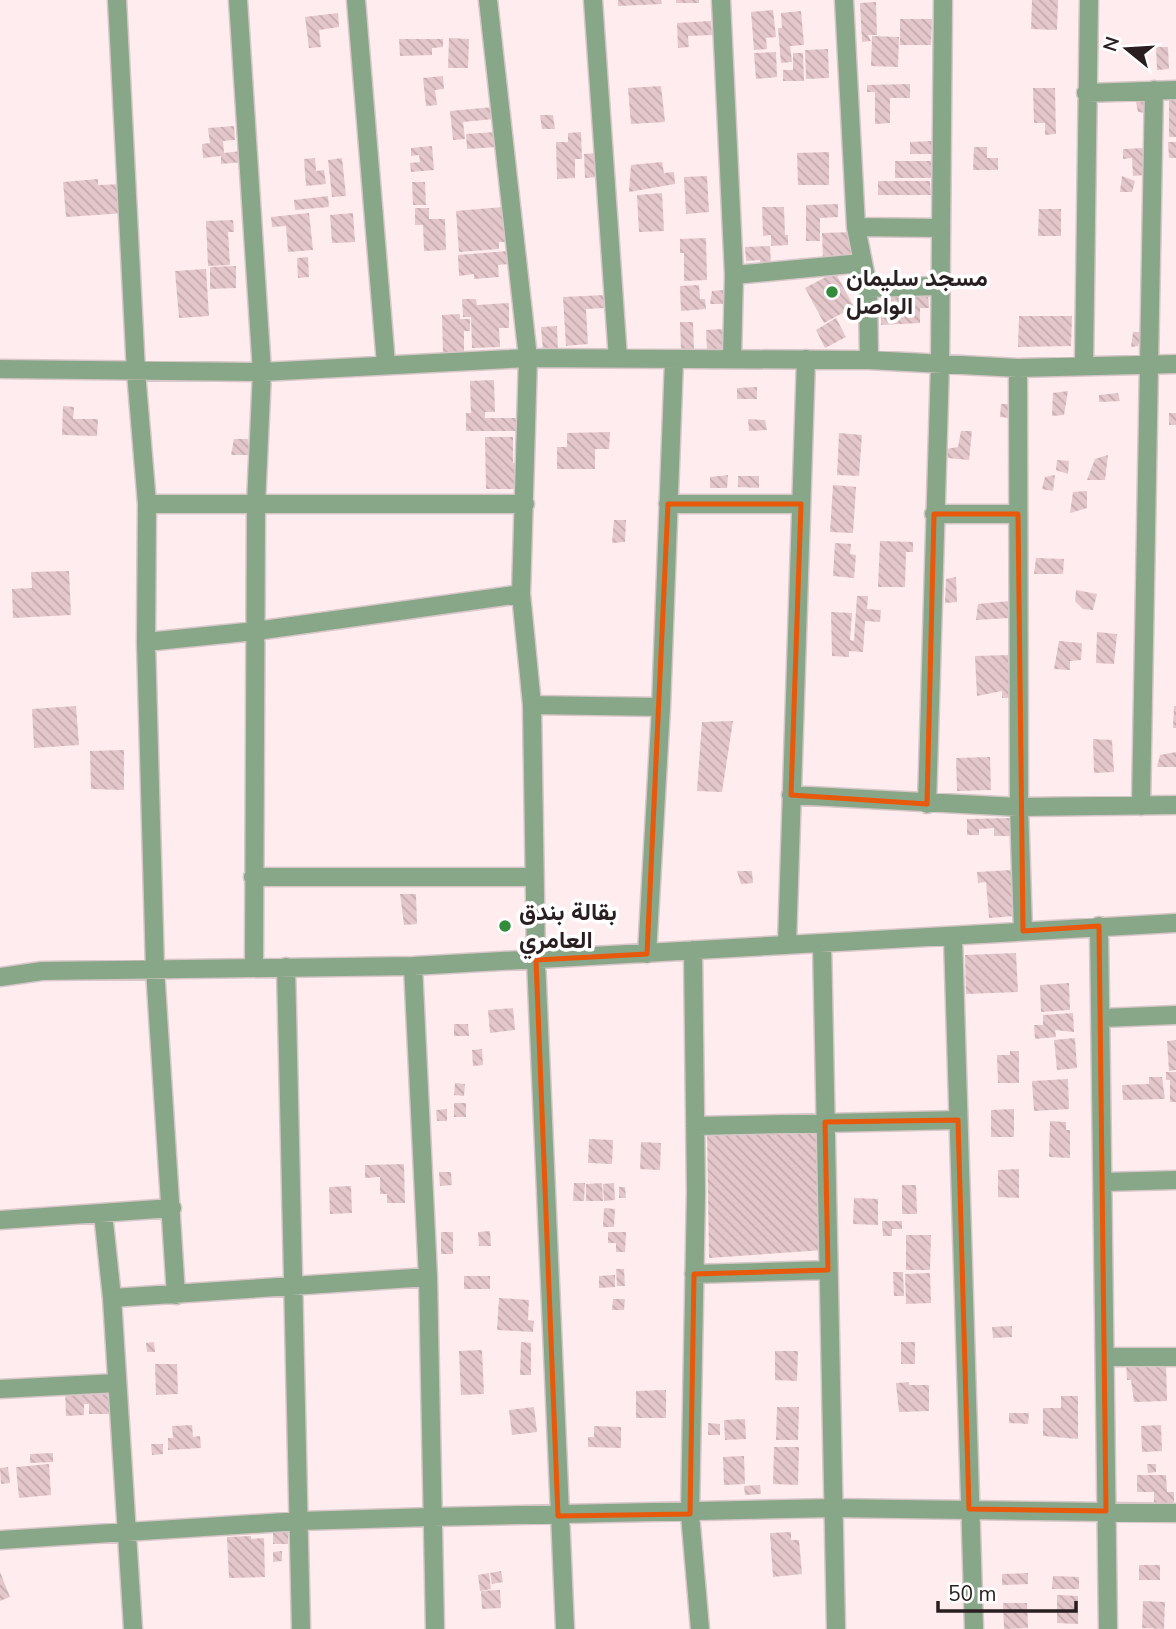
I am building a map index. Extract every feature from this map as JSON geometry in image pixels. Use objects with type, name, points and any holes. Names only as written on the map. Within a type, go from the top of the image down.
[{"type":"street","points":[[117,0],[136,372],[147,503],[146,642],[155,969],[176,1295]]},
{"type":"street","points":[[239,0],[262,372],[256,504],[254,967]]},
{"type":"street","points":[[356,0],[386,365]]},
{"type":"street","points":[[488,0],[528,358],[521,594],[532,705],[533,877],[558,1517],[565,1629]]},
{"type":"street","points":[[593,0],[618,359]]},
{"type":"street","points":[[721,0],[734,275],[732,358]]},
{"type":"street","points":[[844,0],[856,227],[868,288],[869,360]]},
{"type":"street","points":[[928,804],[940,364],[943,0]]},
{"type":"street","points":[[1084,365],[1089,0]]},
{"type":"street","points":[[1142,806],[1154,90]]},
{"type":"street","points":[[1086,93],[1176,90]]},
{"type":"street","points":[[856,227],[940,228]]},
{"type":"street","points":[[734,275],[862,263]]},
{"type":"street","points":[[868,288],[939,286]]},
{"type":"street","points":[[0,369],[262,372],[528,358],[869,360],[1018,368],[1176,364]]},
{"type":"street","points":[[787,944],[806,359]]},
{"type":"street","points":[[647,954],[661,708],[674,360]]},
{"type":"street","points":[[1018,368],[1019,807],[1023,931]]},
{"type":"street","points":[[147,503],[525,504]]},
{"type":"street","points":[[667,504],[801,504]]},
{"type":"street","points":[[934,514],[1018,514]]},
{"type":"street","points":[[146,642],[256,631],[521,594]]},
{"type":"street","points":[[532,705],[661,708]]},
{"type":"street","points":[[792,796],[1019,807],[1176,805]]},
{"type":"street","points":[[253,877],[533,877]]},
{"type":"street","points":[[0,977],[42,971],[413,966],[1176,923]]},
{"type":"street","points":[[1099,926],[1108,1629]]},
{"type":"street","points":[[953,937],[974,1629]]},
{"type":"street","points":[[822,943],[836,1629]]},
{"type":"street","points":[[693,950],[695,1126],[690,1514],[700,1629]]},
{"type":"street","points":[[413,966],[428,1278],[435,1629]]},
{"type":"street","points":[[286,967],[301,1629]]},
{"type":"street","points":[[1102,1018],[1176,1015]]},
{"type":"street","points":[[695,1126],[958,1120]]},
{"type":"street","points":[[1104,1182],[1176,1180]]},
{"type":"street","points":[[0,1220],[172,1208]]},
{"type":"street","points":[[103,1213],[112,1297],[133,1629]]},
{"type":"street","points":[[694,1274],[828,1270]]},
{"type":"street","points":[[112,1297],[428,1278]]},
{"type":"street","points":[[1106,1357],[1176,1357]]},
{"type":"street","points":[[0,1390],[117,1382]]},
{"type":"street","points":[[0,1540],[126,1530],[431,1517],[558,1517],[832,1508],[1176,1513]]},
{"type":"highlighted area","points":[[668,504],[801,504],[791,795],[927,804],[934,514],[1018,514],[1023,931],[1099,926],[1106,1511],[969,1509],[958,1120],[825,1122],[828,1270],[694,1274],[690,1514],[558,1516],[536,960],[647,954]]},
{"type":"building","points":[[618,0],[661,0],[662,4],[618,6]]},
{"type":"building","points":[[676,0],[699,0],[699,3],[676,3]]},
{"type":"building","points":[[1032,0],[1058,0],[1057,30],[1031,29]]},
{"type":"building","points":[[876,2],[877,35],[868,35],[871,41],[862,42],[860,3]]},
{"type":"building","points":[[773,10],[776,37],[766,38],[767,49],[754,50],[751,12]]},
{"type":"building","points":[[801,11],[804,45],[790,46],[792,62],[781,63],[778,28],[782,28],[781,13]]},
{"type":"building","points":[[338,13],[339,27],[319,30],[321,47],[309,48],[305,17]]},
{"type":"building","points":[[900,19],[932,19],[931,45],[900,45]]},
{"type":"building","points":[[711,21],[712,35],[688,36],[689,47],[678,48],[677,23]]},
{"type":"building","points":[[872,36],[899,37],[898,67],[871,66]]},
{"type":"building","points":[[449,38],[469,39],[468,68],[448,68]]},
{"type":"building","points":[[399,39],[443,39],[443,47],[432,48],[432,55],[400,56]]},
{"type":"building","points":[[1156,47],[1168,47],[1169,69],[1157,70]]},
{"type":"building","points":[[828,49],[829,78],[806,79],[805,50]]},
{"type":"building","points":[[776,52],[777,77],[756,79],[754,53]]},
{"type":"building","points":[[793,53],[803,53],[804,81],[783,81],[783,70],[793,70]]},
{"type":"building","points":[[443,76],[444,89],[435,90],[437,105],[426,106],[423,78]]},
{"type":"building","points":[[910,84],[910,98],[890,98],[890,123],[875,124],[875,92],[867,92],[867,85]]},
{"type":"building","points":[[661,86],[665,122],[631,124],[628,88]]},
{"type":"building","points":[[1033,88],[1055,88],[1056,134],[1045,135],[1045,123],[1034,123]]},
{"type":"building","points":[[1176,95],[1176,137],[1169,137],[1169,96]]},
{"type":"building","points":[[1135,97],[1148,97],[1146,113],[1138,112]]},
{"type":"building","points":[[493,107],[494,119],[463,122],[465,139],[453,140],[450,111]]},
{"type":"building","points":[[540,115],[553,115],[555,129],[542,129]]},
{"type":"building","points":[[234,126],[235,140],[223,141],[224,153],[242,151],[243,162],[221,164],[221,156],[203,158],[202,144],[210,143],[208,128]]},
{"type":"building","points":[[496,132],[497,147],[467,149],[466,134]]},
{"type":"building","points":[[581,132],[582,159],[575,159],[575,178],[557,179],[556,142],[568,142],[568,133]]},
{"type":"building","points":[[932,141],[934,154],[910,154],[910,142]]},
{"type":"building","points":[[1168,142],[1176,142],[1176,158],[1169,158]]},
{"type":"building","points":[[432,146],[434,170],[411,172],[410,163],[420,162],[419,155],[411,156],[411,148]]},
{"type":"building","points":[[974,147],[987,147],[987,158],[998,158],[998,170],[973,170]]},
{"type":"building","points":[[1145,148],[1146,175],[1133,176],[1132,158],[1123,159],[1123,149]]},
{"type":"building","points":[[829,152],[829,185],[798,185],[797,153]]},
{"type":"building","points":[[597,153],[599,177],[585,178],[584,154]]},
{"type":"building","points":[[315,158],[316,171],[324,170],[326,184],[306,186],[304,159]]},
{"type":"building","points":[[342,158],[346,196],[332,197],[328,160]]},
{"type":"building","points":[[895,161],[931,161],[931,178],[895,178]]},
{"type":"building","points":[[662,162],[664,173],[674,172],[675,184],[629,192],[631,165]]},
{"type":"building","points":[[707,176],[709,212],[686,214],[684,177]]},
{"type":"building","points":[[1122,176],[1135,181],[1132,192],[1120,192]]},
{"type":"building","points":[[98,179],[98,185],[124,184],[126,213],[66,217],[63,182]]},
{"type":"building","points":[[878,181],[930,181],[931,195],[878,195]]},
{"type":"building","points":[[412,182],[425,182],[426,205],[413,205]]},
{"type":"building","points":[[662,193],[664,231],[639,232],[637,195]]},
{"type":"building","points":[[328,196],[329,207],[295,210],[294,200]]},
{"type":"building","points":[[838,204],[838,217],[820,218],[820,241],[806,241],[806,205]]},
{"type":"building","points":[[503,207],[506,242],[499,242],[499,249],[459,252],[456,211]]},
{"type":"building","points":[[762,207],[784,207],[788,245],[771,246],[771,235],[763,236]]},
{"type":"building","points":[[415,208],[429,208],[429,219],[445,219],[446,250],[424,251],[423,225],[415,225]]},
{"type":"building","points":[[1039,209],[1061,209],[1061,236],[1038,236]]},
{"type":"building","points":[[309,213],[313,250],[288,252],[286,226],[272,227],[271,217]]},
{"type":"building","points":[[353,213],[355,242],[332,243],[330,215]]},
{"type":"building","points":[[233,220],[234,232],[228,232],[230,265],[208,266],[206,221]]},
{"type":"building","points":[[852,232],[853,257],[823,259],[822,233]]},
{"type":"building","points":[[706,238],[707,280],[684,281],[684,253],[680,253],[680,239]]},
{"type":"building","points":[[770,246],[771,265],[760,266],[760,260],[746,261],[745,247]]},
{"type":"building","points":[[508,251],[509,264],[498,265],[499,277],[474,279],[474,274],[459,276],[458,255]]},
{"type":"building","points":[[308,257],[309,277],[298,278],[297,258]]},
{"type":"building","points":[[236,266],[236,288],[210,289],[210,267]]},
{"type":"building","points":[[206,269],[209,316],[179,318],[175,271]]},
{"type":"building","points":[[835,272],[854,307],[824,323],[805,288]]},
{"type":"building","points":[[699,285],[700,299],[705,299],[706,309],[681,311],[680,286]]},
{"type":"building","points":[[723,290],[724,304],[710,304],[712,291]]},
{"type":"building","points":[[928,292],[929,308],[920,308],[920,323],[881,325],[881,293]]},
{"type":"building","points":[[605,295],[606,308],[586,309],[588,344],[566,346],[563,297]]},
{"type":"building","points":[[462,299],[476,299],[477,305],[509,303],[509,328],[499,328],[500,347],[472,348],[471,317],[463,317]]},
{"type":"building","points":[[460,314],[460,319],[470,319],[470,331],[464,331],[464,353],[443,354],[442,315]]},
{"type":"building","points":[[1019,316],[1072,316],[1071,346],[1018,347]]},
{"type":"building","points":[[836,318],[846,337],[825,348],[816,330]]},
{"type":"building","points":[[680,322],[693,322],[694,349],[681,349]]},
{"type":"building","points":[[557,326],[558,350],[543,351],[541,327]]},
{"type":"building","points":[[724,329],[725,350],[707,351],[706,330]]},
{"type":"building","points":[[1133,332],[1142,332],[1138,346],[1131,347]]},
{"type":"building","points":[[494,380],[495,412],[485,412],[485,418],[521,418],[521,431],[466,431],[466,413],[471,413],[470,381]]},
{"type":"building","points":[[757,387],[757,399],[737,399],[737,388]]},
{"type":"building","points":[[1068,391],[1064,415],[1052,416],[1053,393]]},
{"type":"building","points":[[1118,393],[1120,401],[1099,402],[1099,395]]},
{"type":"building","points":[[1001,404],[1012,404],[1010,418],[1000,417]]},
{"type":"building","points":[[63,406],[74,407],[73,419],[98,419],[97,436],[62,435]]},
{"type":"building","points":[[1169,413],[1176,413],[1176,425],[1169,425]]},
{"type":"building","points":[[748,419],[765,420],[767,430],[749,431]]},
{"type":"building","points":[[961,431],[972,431],[969,460],[948,458],[946,449],[958,447]]},
{"type":"building","points":[[610,432],[609,449],[595,449],[595,469],[557,469],[557,447],[567,447],[567,433]]},
{"type":"building","points":[[839,433],[862,435],[859,476],[837,475]]},
{"type":"building","points":[[485,437],[513,437],[513,463],[524,463],[524,489],[486,489]]},
{"type":"building","points":[[234,439],[248,439],[249,455],[231,455]]},
{"type":"building","points":[[1108,455],[1105,480],[1087,480],[1095,459]]},
{"type":"building","points":[[1057,460],[1069,461],[1068,474],[1056,470]]},
{"type":"building","points":[[728,475],[727,488],[710,488],[710,477]]},
{"type":"building","points":[[1055,475],[1053,491],[1042,489],[1045,477]]},
{"type":"building","points":[[738,476],[759,476],[759,488],[738,487]]},
{"type":"building","points":[[833,485],[856,487],[853,533],[830,532]]},
{"type":"building","points":[[1087,491],[1087,508],[1070,513],[1073,492]]},
{"type":"building","points":[[614,520],[626,520],[625,542],[612,543]]},
{"type":"building","points":[[880,541],[913,542],[913,552],[906,552],[905,587],[878,587]]},
{"type":"building","points":[[835,543],[851,544],[850,554],[856,555],[854,578],[833,576]]},
{"type":"building","points":[[1036,558],[1064,559],[1063,574],[1034,574]]},
{"type":"building","points":[[69,571],[71,615],[13,618],[12,589],[32,588],[31,572]]},
{"type":"building","points":[[956,577],[957,602],[945,603],[946,579]]},
{"type":"building","points":[[1076,590],[1097,594],[1093,610],[1083,609],[1075,601]]},
{"type":"building","points":[[857,596],[868,596],[867,609],[881,610],[880,622],[865,621],[863,652],[849,651],[849,657],[832,656],[831,612],[852,613],[850,640],[854,641]]},
{"type":"building","points":[[1009,601],[1010,618],[976,620],[978,604]]},
{"type":"building","points":[[1097,632],[1117,634],[1114,664],[1096,663]]},
{"type":"building","points":[[1059,641],[1082,643],[1081,660],[1070,661],[1070,670],[1054,669]]},
{"type":"building","points":[[1008,655],[1010,698],[1002,698],[1002,691],[977,696],[975,656]]},
{"type":"building","points":[[76,706],[79,745],[34,748],[32,709]]},
{"type":"building","points":[[1176,706],[1176,728],[1173,728]]},
{"type":"building","points":[[733,721],[722,792],[697,791],[702,722]]},
{"type":"building","points":[[1093,739],[1112,740],[1114,772],[1094,773]]},
{"type":"building","points":[[124,750],[124,790],[91,789],[90,751]]},
{"type":"building","points":[[1176,752],[1176,767],[1157,767],[1160,755]]},
{"type":"building","points":[[990,757],[991,790],[957,791],[956,758]]},
{"type":"building","points":[[1010,818],[1010,836],[994,836],[994,828],[979,829],[979,835],[967,835],[967,819]]},
{"type":"building","points":[[1012,870],[1015,916],[989,918],[986,882],[978,883],[977,872]]},
{"type":"building","points":[[737,871],[752,871],[753,883],[741,884]]},
{"type":"building","points":[[400,894],[416,894],[417,924],[404,925]]},
{"type":"building","points":[[1016,953],[1018,992],[966,994],[965,955]]},
{"type":"building","points":[[1069,983],[1070,1010],[1041,1012],[1040,985]]},
{"type":"building","points":[[513,1008],[515,1030],[490,1033],[488,1010]]},
{"type":"building","points":[[1073,1013],[1074,1032],[1055,1030],[1056,1037],[1035,1039],[1034,1025],[1043,1025],[1043,1015]]},
{"type":"building","points":[[454,1024],[468,1024],[469,1036],[454,1036]]},
{"type":"building","points":[[1075,1038],[1077,1068],[1057,1070],[1054,1040]]},
{"type":"building","points":[[1176,1040],[1176,1070],[1169,1071],[1167,1041]]},
{"type":"building","points":[[482,1049],[483,1065],[473,1066],[472,1050]]},
{"type":"building","points":[[1010,1051],[1019,1051],[1019,1083],[998,1083],[997,1055],[1010,1055]]},
{"type":"building","points":[[1166,1072],[1176,1072],[1176,1102],[1170,1102],[1170,1080],[1166,1080]]},
{"type":"building","points":[[1149,1077],[1162,1077],[1165,1099],[1123,1100],[1122,1085],[1149,1084]]},
{"type":"building","points":[[1068,1079],[1069,1109],[1034,1111],[1032,1081]]},
{"type":"building","points":[[455,1083],[465,1084],[464,1096],[454,1095]]},
{"type":"building","points":[[454,1103],[466,1103],[466,1117],[454,1117]]},
{"type":"building","points":[[447,1109],[447,1121],[437,1121],[436,1110]]},
{"type":"building","points":[[1014,1109],[1014,1137],[991,1137],[991,1110]]},
{"type":"building","points":[[1050,1121],[1066,1122],[1066,1130],[1070,1130],[1070,1158],[1049,1157]]},
{"type":"building","points":[[819,1127],[824,1250],[709,1258],[707,1133]]},
{"type":"building","points":[[589,1139],[613,1140],[612,1164],[588,1163]]},
{"type":"building","points":[[641,1142],[661,1143],[660,1170],[640,1169]]},
{"type":"building","points":[[404,1164],[405,1203],[387,1203],[387,1194],[380,1194],[380,1177],[365,1178],[365,1165]]},
{"type":"building","points":[[1019,1169],[1019,1198],[998,1197],[998,1170]]},
{"type":"building","points":[[439,1172],[451,1172],[452,1185],[440,1186]]},
{"type":"building","points":[[574,1183],[585,1183],[584,1201],[573,1201]]},
{"type":"building","points":[[602,1183],[603,1201],[586,1201],[586,1184]]},
{"type":"building","points":[[614,1183],[615,1200],[604,1201],[603,1184]]},
{"type":"building","points":[[902,1185],[916,1185],[917,1214],[902,1214]]},
{"type":"building","points":[[351,1186],[352,1213],[330,1214],[329,1187]]},
{"type":"building","points":[[619,1187],[625,1187],[626,1198],[619,1198]]},
{"type":"building","points":[[854,1198],[878,1199],[878,1225],[853,1224]]},
{"type":"building","points":[[604,1208],[615,1209],[614,1227],[603,1227]]},
{"type":"building","points":[[882,1221],[902,1221],[902,1229],[892,1229],[892,1236],[883,1236]]},
{"type":"building","points":[[490,1231],[491,1246],[479,1246],[478,1232]]},
{"type":"building","points":[[441,1232],[453,1232],[453,1254],[441,1254]]},
{"type":"building","points":[[608,1232],[626,1232],[625,1252],[616,1252],[616,1243],[608,1243]]},
{"type":"building","points":[[906,1235],[931,1235],[930,1270],[906,1270]]},
{"type":"building","points":[[616,1269],[624,1269],[625,1286],[617,1286]]},
{"type":"building","points":[[893,1272],[903,1272],[904,1296],[894,1296]]},
{"type":"building","points":[[930,1273],[931,1303],[906,1304],[905,1274]]},
{"type":"building","points":[[615,1275],[615,1287],[599,1288],[599,1276]]},
{"type":"building","points":[[464,1276],[490,1276],[490,1289],[464,1289]]},
{"type":"building","points":[[499,1298],[529,1300],[528,1320],[534,1321],[533,1332],[497,1330]]},
{"type":"building","points":[[613,1299],[625,1299],[624,1310],[612,1310]]},
{"type":"building","points":[[1012,1326],[1012,1337],[993,1338],[992,1327]]},
{"type":"building","points":[[154,1342],[155,1352],[147,1352],[146,1343]]},
{"type":"building","points":[[521,1342],[531,1343],[531,1375],[520,1375]]},
{"type":"building","points":[[901,1342],[915,1342],[915,1364],[901,1364]]},
{"type":"building","points":[[482,1350],[484,1394],[461,1395],[459,1351]]},
{"type":"building","points":[[775,1351],[798,1351],[797,1381],[775,1380]]},
{"type":"building","points":[[1166,1362],[1167,1401],[1134,1402],[1131,1380],[1127,1380],[1126,1363]]},
{"type":"building","points":[[155,1364],[177,1364],[178,1394],[156,1395]]},
{"type":"building","points":[[909,1382],[909,1385],[929,1385],[929,1411],[899,1412],[896,1383]]},
{"type":"building","points":[[114,1387],[115,1414],[89,1414],[89,1404],[84,1404],[84,1415],[66,1416],[65,1388]]},
{"type":"building","points":[[666,1390],[666,1418],[636,1418],[636,1391]]},
{"type":"building","points":[[1061,1396],[1078,1396],[1078,1439],[1043,1436],[1043,1408],[1061,1408]]},
{"type":"building","points":[[534,1407],[537,1432],[512,1435],[509,1410]]},
{"type":"building","points":[[777,1407],[799,1407],[798,1440],[776,1440]]},
{"type":"building","points":[[1009,1413],[1029,1413],[1028,1424],[1009,1423]]},
{"type":"building","points":[[745,1419],[746,1439],[725,1440],[724,1420]]},
{"type":"building","points":[[708,1423],[720,1424],[720,1435],[708,1435]]},
{"type":"building","points":[[192,1425],[193,1437],[200,1436],[201,1448],[168,1450],[168,1438],[173,1438],[172,1426]]},
{"type":"building","points":[[1161,1425],[1162,1451],[1142,1452],[1141,1426]]},
{"type":"building","points":[[594,1426],[621,1427],[621,1448],[588,1447],[588,1437],[594,1437]]},
{"type":"building","points":[[151,1444],[163,1444],[163,1454],[152,1455]]},
{"type":"building","points":[[774,1447],[799,1447],[798,1485],[773,1484]]},
{"type":"building","points":[[53,1453],[53,1462],[30,1463],[30,1454]]},
{"type":"building","points":[[744,1456],[745,1484],[724,1485],[723,1457]]},
{"type":"building","points":[[49,1464],[51,1495],[19,1498],[16,1467]]},
{"type":"building","points":[[1147,1464],[1156,1464],[1156,1472],[1148,1473]]},
{"type":"building","points":[[8,1467],[10,1483],[1,1484],[0,1468]]},
{"type":"building","points":[[1137,1475],[1166,1475],[1167,1492],[1174,1492],[1174,1503],[1154,1503],[1154,1492],[1137,1492]]},
{"type":"building","points":[[760,1485],[761,1494],[745,1495],[744,1486]]},
{"type":"building","points":[[273,1532],[288,1532],[288,1544],[273,1544]]},
{"type":"building","points":[[791,1532],[791,1540],[799,1540],[802,1574],[773,1577],[770,1533]]},
{"type":"building","points":[[251,1536],[251,1539],[264,1538],[265,1577],[229,1578],[227,1537]]},
{"type":"building","points":[[282,1551],[282,1561],[273,1562],[273,1552]]},
{"type":"building","points":[[1139,1565],[1160,1565],[1160,1580],[1139,1580]]},
{"type":"building","points":[[501,1571],[503,1582],[492,1584],[490,1573]]},
{"type":"building","points":[[0,1572],[10,1597],[0,1601]]},
{"type":"building","points":[[489,1573],[491,1589],[480,1591],[478,1575]]},
{"type":"building","points":[[1028,1573],[1028,1584],[1002,1585],[1002,1574]]},
{"type":"building","points":[[1053,1576],[1079,1577],[1079,1589],[1052,1589]]},
{"type":"building","points":[[500,1590],[501,1608],[482,1609],[481,1591]]},
{"type":"building","points":[[1057,1595],[1078,1596],[1078,1624],[1057,1623]]},
{"type":"building","points":[[1143,1601],[1165,1602],[1164,1629],[1142,1628]]},
{"type":"building","points":[[1003,1603],[1027,1603],[1028,1628],[1004,1629]]},
{"type":"place","name":"مسجد سليمان الواصل","points":[[832,292]]},
{"type":"place","name":"بقالة بندق العامري","points":[[505,926]]}]
